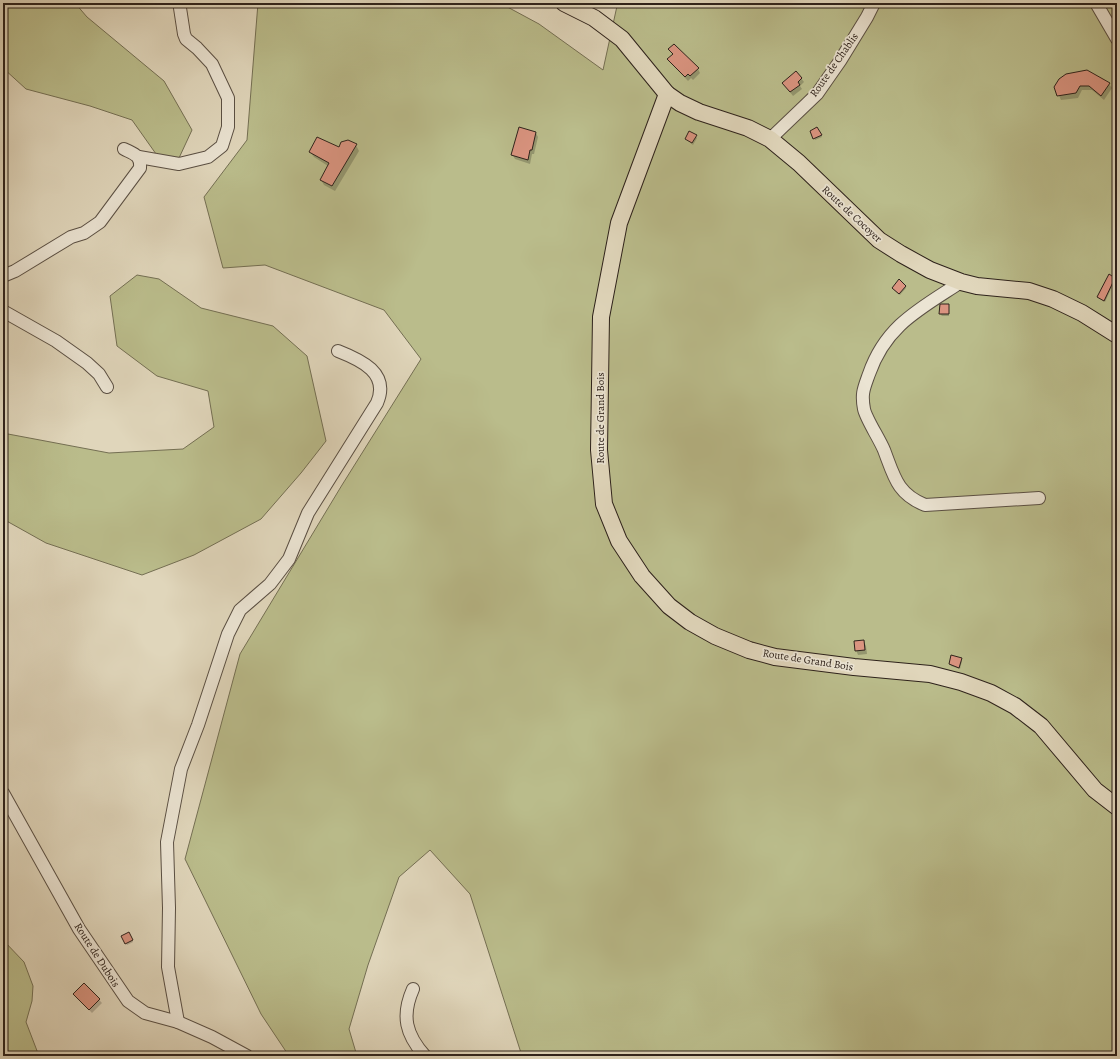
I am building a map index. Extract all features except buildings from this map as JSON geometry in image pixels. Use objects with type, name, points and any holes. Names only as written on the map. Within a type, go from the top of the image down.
[{"type":"main road","name":"Route de Cocoyer","points":[[564,3],[594,18],[622,39],[667,94],[680,103],[699,112],[748,128],[770,139],[798,163],[879,240],[901,254],[930,270],[961,282],[977,286],[1029,291],[1082,313],[1117,335]]},
{"type":"main road","name":"Route de Grand Bois","points":[[667,94],[619,223],[601,317],[599,450],[604,504],[619,541],[642,576],[669,606],[690,622],[715,636],[749,650],[775,657],[854,667],[930,674],[961,682],[991,693],[1015,706],[1041,726],[1096,790],[1117,807]]},
{"type":"street","points":[[124,149],[139,157],[180,164],[208,157],[222,146],[228,127],[228,98],[212,64],[186,39],[180,8],[181,3]]},
{"type":"street","name":"Route de Chablis","points":[[770,139],[817,94],[840,61],[874,3]]},
{"type":"street","points":[[1096,3],[1117,39]]},
{"type":"street","points":[[3,276],[15,271],[71,237],[84,233],[100,222],[140,168],[139,157]]},
{"type":"street","points":[[961,282],[905,320],[888,337],[875,358],[862,394],[864,411],[880,440],[897,484],[914,501],[925,505],[1039,498]]},
{"type":"street","points":[[3,311],[56,341],[87,363],[99,374],[107,387]]},
{"type":"street","points":[[178,1022],[168,967],[169,908],[167,842],[181,769],[198,725],[228,634],[240,610],[270,584],[289,559],[308,512],[377,403],[380,395],[379,381],[370,368],[355,358],[338,351]]},
{"type":"street","name":"Route de Dubois","points":[[3,793],[79,928],[128,1001],[145,1013],[178,1022],[212,1037],[247,1056]]},
{"type":"street","points":[[413,989],[407,1005],[408,1028],[411,1039],[425,1056]]},
{"type":"green space","points":[[3,3],[75,3],[87,17],[164,81],[192,130],[179,158],[161,161],[132,120],[90,106],[26,89],[3,68]]},
{"type":"green space","points":[[258,3],[500,3],[539,24],[603,70],[617,6],[613,3],[1117,3],[1117,1056],[522,1056],[470,894],[430,850],[399,877],[368,965],[349,1029],[357,1056],[289,1056],[261,1014],[185,859],[240,654],[342,485],[421,359],[384,310],[265,265],[223,268],[204,197],[247,140]]},
{"type":"green space","points":[[137,275],[159,279],[201,308],[273,326],[307,356],[326,441],[301,473],[261,519],[194,555],[142,575],[46,543],[3,519],[3,434],[109,453],[183,449],[214,427],[208,391],[157,376],[117,346],[110,296]]},
{"type":"green space","points":[[3,940],[24,962],[33,986],[32,1001],[26,1022],[39,1056],[3,1056]]}]
